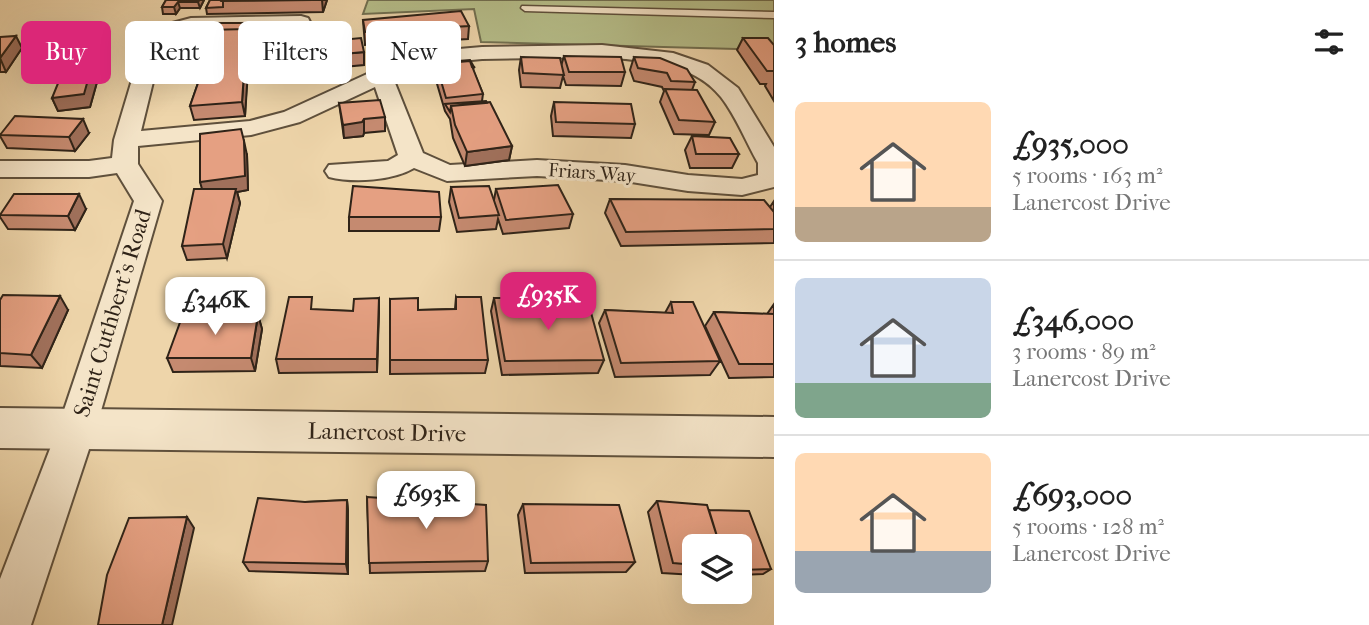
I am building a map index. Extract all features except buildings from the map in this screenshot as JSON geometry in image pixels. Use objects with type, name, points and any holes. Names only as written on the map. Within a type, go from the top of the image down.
[{"type":"street","points":[[126,152],[153,43],[168,30],[191,23],[238,23]]},
{"type":"street","points":[[461,55],[552,50],[636,53],[666,57],[701,69],[730,93],[771,163],[773,179]]},
{"type":"street","points":[[0,169],[89,169],[126,152],[251,128],[292,117],[366,83]]},
{"type":"street","points":[[338,171],[394,169],[412,158],[385,84]]},
{"type":"street","name":"Saint Cuthbert's Road","points":[[7,625],[77,428],[148,201],[126,152]]},
{"type":"street","name":"Friars Way","points":[[412,158],[447,173],[537,168],[625,173],[688,183],[742,187],[773,179]]},
{"type":"street","name":"Lanercost Drive","points":[[0,428],[774,438]]},
{"type":"lane","points":[[556,0],[566,9]]},
{"type":"lane","points":[[704,0],[726,14]]},
{"type":"lane","points":[[525,8],[774,15]]},
{"type":"green space","points":[[368,0],[774,0],[774,50],[481,42],[474,9],[363,14]]}]
